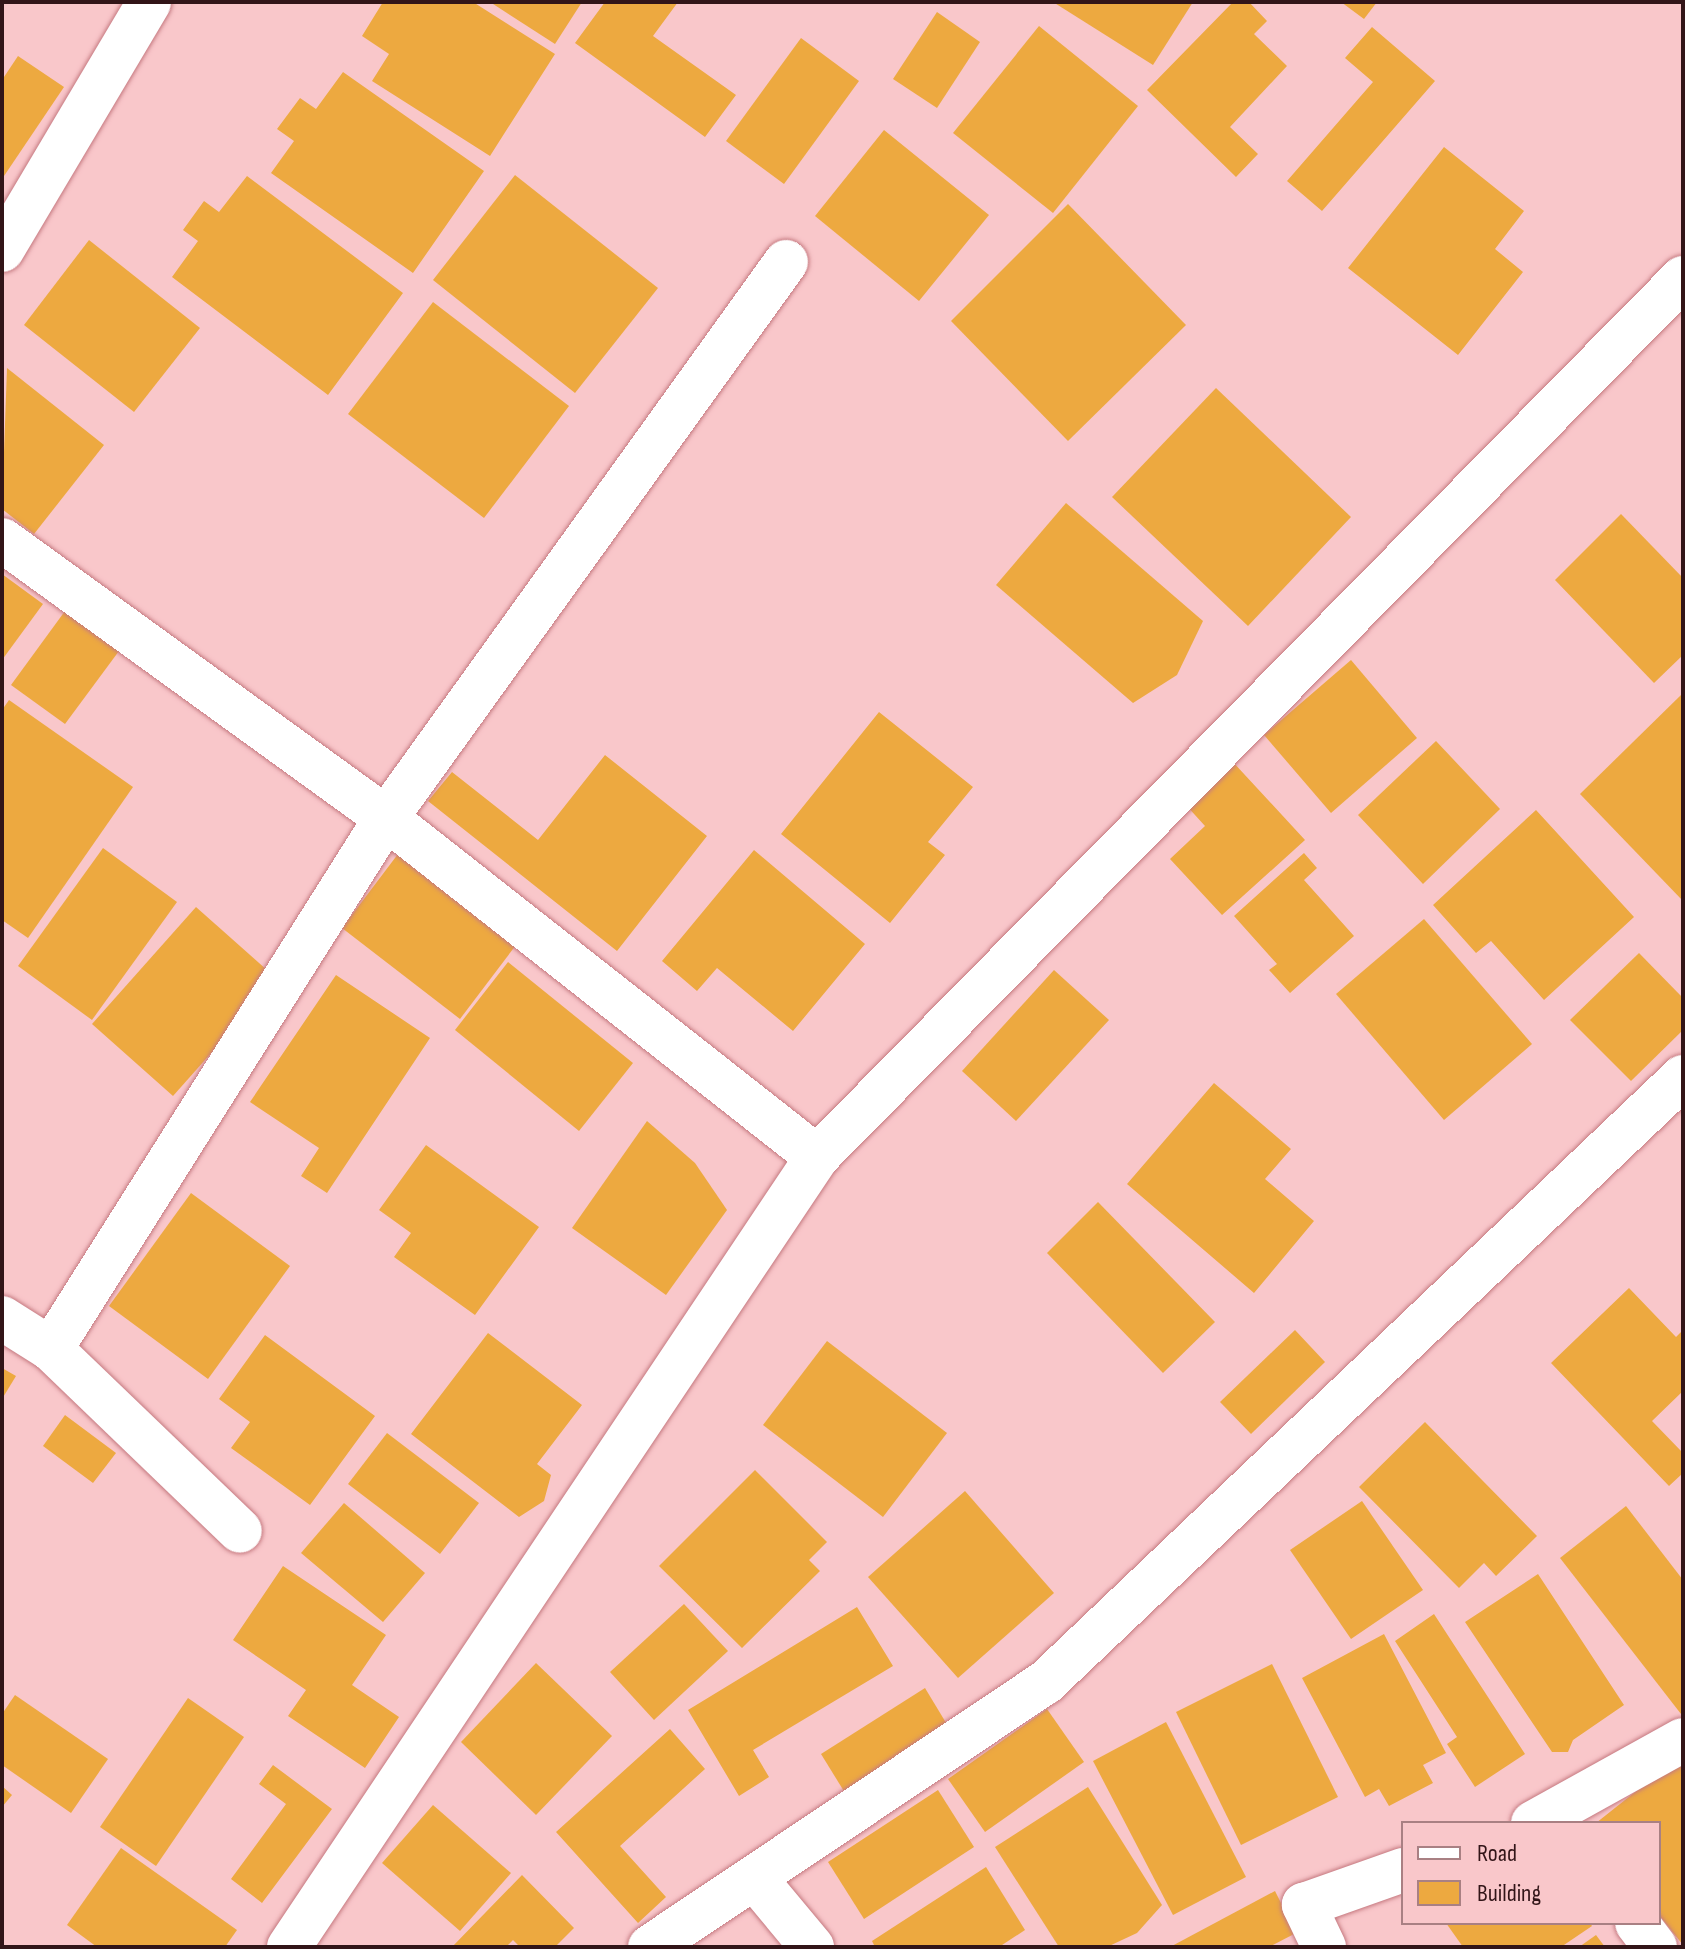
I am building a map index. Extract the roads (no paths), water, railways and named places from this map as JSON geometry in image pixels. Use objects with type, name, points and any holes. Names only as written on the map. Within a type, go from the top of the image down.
[{"type":"street","points":[[2,250],[149,2]]},
{"type":"street","points":[[51,1349],[386,818],[786,262]]},
{"type":"street","points":[[289,1947],[817,1157],[1683,278]]},
{"type":"street","points":[[2,540],[386,818],[817,1157]]},
{"type":"street","points":[[650,1947],[757,1881],[1045,1683],[1683,1077]]},
{"type":"street","points":[[2,1318],[51,1349],[240,1531]]},
{"type":"street","points":[[1550,1820],[1683,1740]]},
{"type":"street","points":[[1324,1947],[1304,1905],[1401,1871]]},
{"type":"street","points":[[757,1881],[812,1947]]},
{"type":"street","points":[[1638,1925],[1655,1947]]}]
